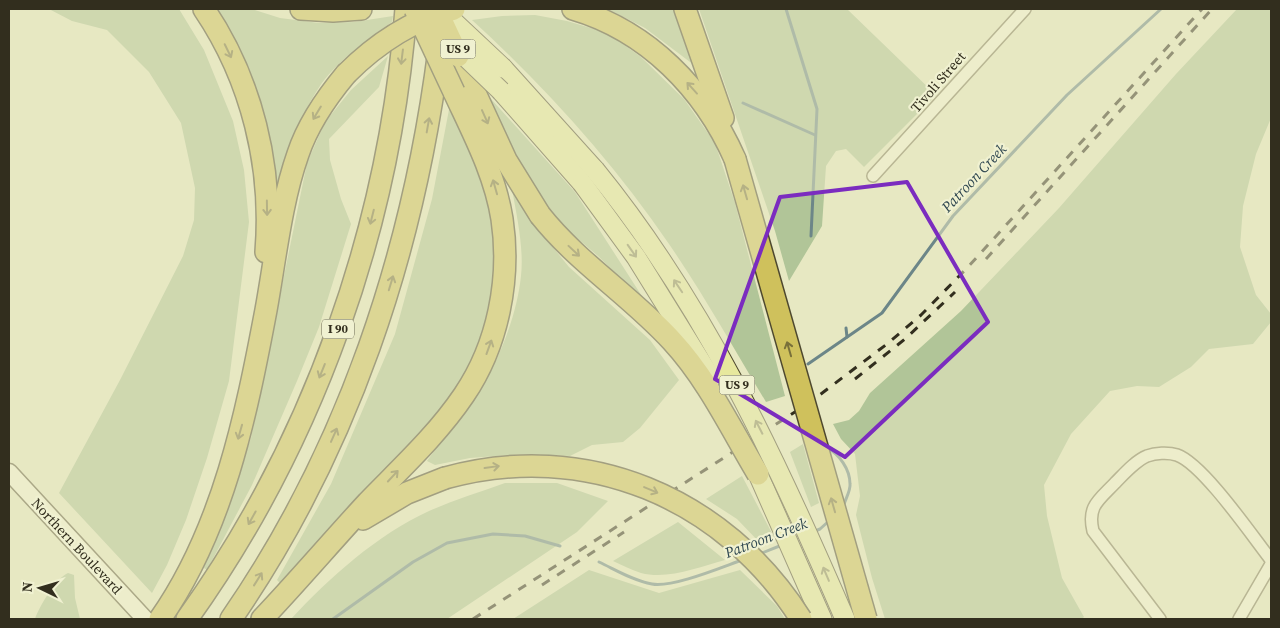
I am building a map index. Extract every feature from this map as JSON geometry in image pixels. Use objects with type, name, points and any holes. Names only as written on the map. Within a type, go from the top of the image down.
[{"type":"highway","points":[[204,9],[228,50],[244,88],[256,128],[264,170],[267,235],[258,310],[257,357]]},
{"type":"highway","points":[[301,9],[356,9]]},
{"type":"highway","name":"I 90","points":[[187,619],[232,553],[268,488],[300,422],[334,339],[362,255],[384,168],[399,83],[406,9]]},
{"type":"highway","points":[[262,619],[456,406],[480,368],[496,325],[504,277],[502,219],[486,161],[415,9]]},
{"type":"highway","points":[[436,9],[510,168],[540,215],[571,249],[672,341],[708,387],[758,474]]},
{"type":"highway","name":"I 90","points":[[231,619],[268,563],[310,486],[341,420],[369,347],[394,273],[420,167],[435,83],[442,9]]},
{"type":"highway","points":[[160,619],[190,567],[217,504],[242,428],[289,190],[298,154],[312,121],[346,74],[370,51],[415,23],[454,9]]},
{"type":"highway","points":[[573,9],[601,18],[630,34],[674,69],[699,95],[719,125],[735,159]]},
{"type":"highway","points":[[685,9],[710,76],[735,159],[866,619]]},
{"type":"highway","points":[[325,552],[372,512],[407,493],[445,478],[489,468],[551,466],[610,475],[646,487],[697,513],[730,538],[772,579],[801,619]]},
{"type":"main road","name":"US 9","points":[[415,9],[588,177],[622,204],[682,292],[738,387],[781,473],[845,619]]},
{"type":"main road","name":"US 9","points":[[442,9],[503,68],[588,177],[686,335],[726,405],[822,619]]},
{"type":"main road","name":"Northern Boulevard","points":[[9,472],[145,619]]},
{"type":"street","name":"Tivoli Street","points":[[873,176],[1026,9]]},
{"type":"street","points":[[1160,619],[1093,531],[1090,521],[1093,506],[1129,469],[1145,457],[1157,454],[1177,455],[1190,464],[1209,482],[1271,562],[1239,619]]},
{"type":"highlighted area","points":[[907,182],[988,322],[845,457],[715,379],[780,197]]},
{"type":"green space","points":[[49,9],[179,9],[204,50],[233,121],[244,170],[249,222],[229,381],[207,458],[186,520],[167,565],[152,593],[59,493],[120,380],[183,256],[194,220],[195,188],[181,123],[149,72],[107,30],[72,21]]},
{"type":"green space","points":[[218,9],[252,9],[280,18],[319,23],[354,22],[393,16],[392,22],[342,61],[318,89],[298,127],[276,196],[271,148],[256,92]]},
{"type":"green space","points":[[608,9],[674,9],[694,65],[645,28]]},
{"type":"green space","points":[[699,9],[847,9],[936,95],[864,167],[846,149],[836,151],[826,166],[822,226],[789,281],[775,231]]},
{"type":"green space","points":[[1237,9],[1271,9],[1271,118],[1256,154],[1243,206],[1240,247],[1256,295],[1271,314],[1271,322],[1253,344],[1209,349],[1191,367],[1159,387],[1137,386],[1110,391],[1071,434],[1044,485],[1047,516],[1062,578],[1084,617],[1082,619],[885,619],[872,578],[856,515],[860,496],[855,454],[841,439],[833,424],[849,420],[859,411],[870,393],[961,311],[1059,208],[1176,74]]},
{"type":"green space","points":[[535,15],[567,21],[608,33],[641,57],[684,99],[715,143],[735,203],[785,396],[766,402],[682,263],[625,184],[552,99],[472,20],[502,16]]},
{"type":"green space","points":[[388,56],[379,87],[329,139],[330,160],[341,199],[351,224],[319,327],[297,381],[252,485],[207,570],[201,566],[228,503],[251,438],[307,163],[325,122],[351,90]]},
{"type":"green space","points":[[473,79],[575,192],[647,304],[598,256],[565,228],[532,185]]},
{"type":"green space","points":[[451,99],[493,202],[495,313],[472,368],[442,410],[282,585],[277,580],[331,484],[395,334],[432,199]]},
{"type":"green space","points":[[512,189],[534,224],[569,267],[650,340],[679,380],[640,428],[623,442],[592,445],[570,456],[525,454],[470,458],[435,465],[427,461],[477,396],[495,363],[509,329],[518,293],[522,265],[520,232]]},
{"type":"green space","points":[[803,444],[819,503],[811,507],[790,452]]},
{"type":"green space","points":[[742,476],[775,539],[761,544],[737,519],[706,499]]},
{"type":"green space","points":[[505,483],[557,483],[608,501],[577,532],[447,619],[291,619],[355,558],[391,532],[429,511]]},
{"type":"green space","points":[[678,522],[725,560],[683,572],[662,575],[641,573],[613,561]]},
{"type":"green space","points":[[589,570],[659,593],[740,570],[777,606],[785,619],[513,619]]},
{"type":"green space","points":[[68,573],[74,575],[75,598],[80,619],[35,619],[40,607],[53,587]]},
{"type":"waterway","points":[[786,9],[817,109],[811,236]]},
{"type":"waterway","name":"Patroon Creek","points":[[808,364],[882,313],[953,216],[1067,95],[1161,9]]},
{"type":"waterway","points":[[743,103],[815,135]]},
{"type":"waterway","points":[[846,328],[847,337]]},
{"type":"waterway","name":"Patroon Creek","points":[[827,448],[840,458],[850,478],[849,492],[843,507]]},
{"type":"waterway","name":"Patroon Creek","points":[[813,532],[820,529],[830,520]]},
{"type":"waterway","name":"Patroon Creek","points":[[333,619],[413,562],[447,543],[493,534],[525,536],[560,546]]},
{"type":"waterway","name":"Patroon Creek","points":[[757,555],[782,545]]},
{"type":"waterway","name":"Patroon Creek","points":[[599,562],[639,580],[652,584],[661,584],[684,580],[742,560]]},
{"type":"railway","points":[[473,619],[809,403],[887,344],[921,315],[968,267],[1202,9]]},
{"type":"railway","points":[[986,259],[1212,9]]},
{"type":"railway","points":[[855,379],[905,339],[955,292]]},
{"type":"railway","points":[[542,585],[624,532]]}]
